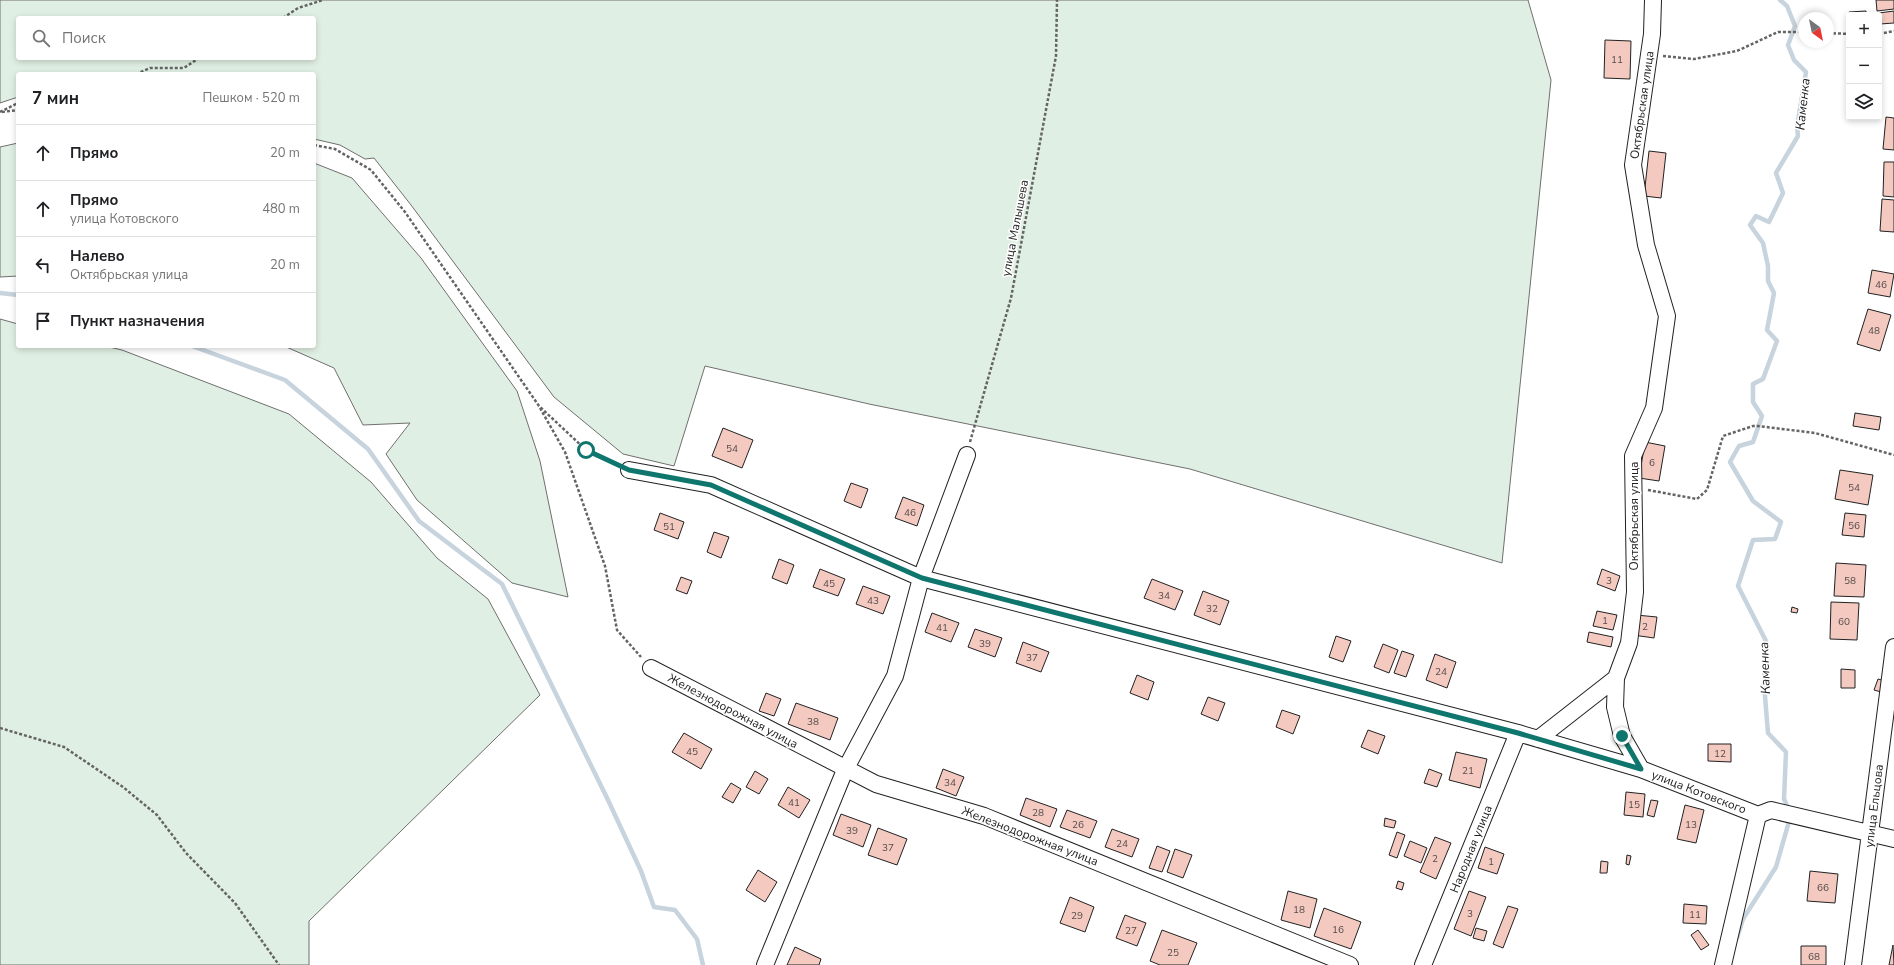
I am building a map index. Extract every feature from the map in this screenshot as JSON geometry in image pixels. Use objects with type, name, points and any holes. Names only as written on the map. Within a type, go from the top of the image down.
[{"type":"street","name":"Октябрьская улица","points":[[1641,769],[1622,736],[1615,707],[1616,678],[1629,643],[1634,592],[1633,456],[1654,408],[1667,316],[1646,245],[1633,165],[1649,55],[1653,0]]},
{"type":"street","points":[[765,965],[846,770],[895,676],[922,578],[966,455]]},
{"type":"street","name":"улица Котовского","points":[[629,470],[711,485],[922,578],[1518,733],[1641,769],[1758,815]]},
{"type":"street","name":"улица Ельцова","points":[[1853,965],[1894,647]]},
{"type":"street","name":"Железнодорожная улица","points":[[651,668],[846,770],[876,784],[984,816],[1350,965]]},
{"type":"street","points":[[1538,739],[1616,678]]},
{"type":"street","name":"Народная улица","points":[[1423,965],[1518,733]]},
{"type":"street","points":[[1723,965],[1758,815],[1771,810],[1894,838]]},
{"type":"path","points":[[286,16],[298,8],[323,0]]},
{"type":"path","name":"улица Малышева","points":[[966,455],[1010,298],[1056,56],[1057,0]]},
{"type":"path","points":[[1882,33],[1894,31]]},
{"type":"path","points":[[1649,55],[1694,59],[1737,51],[1778,32],[1798,32]]},
{"type":"path","points":[[1834,33],[1846,34]]},
{"type":"path","points":[[141,72],[150,68],[184,68],[195,60]]},
{"type":"path","points":[[0,112],[16,104]]},
{"type":"path","points":[[0,112],[16,110]]},
{"type":"path","points":[[316,145],[335,149],[371,170],[405,212],[539,406],[565,452],[605,566],[617,630],[651,668]]},
{"type":"path","points":[[539,406],[586,450],[629,470]]},
{"type":"path","points":[[1634,487],[1697,499],[1708,490],[1723,436],[1753,426],[1815,433],[1894,455]]},
{"type":"path","points":[[0,728],[64,746],[123,787],[157,815],[186,853],[235,903],[279,965]]},
{"type":"green space","points":[[0,0],[1528,0],[1551,80],[1502,563],[1190,469],[869,404],[705,366],[674,466],[623,454],[554,397],[411,205],[374,158],[365,159],[340,145],[316,139],[316,72],[16,72],[16,98],[0,103]]},
{"type":"green space","points":[[16,143],[16,276],[0,277],[0,147]]},
{"type":"green space","points":[[316,164],[352,178],[421,258],[517,391],[540,461],[568,597],[512,583],[417,500],[386,454],[410,423],[363,425],[334,368],[289,348],[316,348]]},
{"type":"green space","points":[[0,319],[16,323],[16,348],[114,348],[122,350],[289,414],[371,482],[437,558],[488,599],[540,695],[309,921],[309,965],[0,965]]},
{"type":"building","points":[[1876,0],[1894,0],[1894,9],[1877,11]]},
{"type":"building","points":[[1894,11],[1894,23],[1882,24],[1882,13]]},
{"type":"building","points":[[1605,40],[1631,41],[1630,79],[1604,78]]},
{"type":"building","points":[[1886,117],[1894,118],[1894,150],[1883,149]]},
{"type":"building","points":[[1649,151],[1666,153],[1661,198],[1644,196]]},
{"type":"building","points":[[1884,162],[1894,162],[1894,197],[1883,196]]},
{"type":"building","points":[[1882,199],[1894,200],[1894,232],[1880,231]]},
{"type":"building","points":[[1872,270],[1894,274],[1890,297],[1868,293]]},
{"type":"building","points":[[1868,309],[1891,315],[1880,351],[1857,344]]},
{"type":"building","points":[[1855,413],[1881,417],[1879,430],[1853,426]]},
{"type":"building","points":[[723,428],[753,440],[742,468],[712,456]]},
{"type":"building","points":[[1645,442],[1665,446],[1659,481],[1639,478]]},
{"type":"building","points":[[1840,470],[1873,475],[1868,505],[1835,499]]},
{"type":"building","points":[[851,483],[868,489],[861,508],[844,501]]},
{"type":"building","points":[[903,497],[924,505],[917,526],[895,518]]},
{"type":"building","points":[[660,513],[684,522],[678,539],[654,530]]},
{"type":"building","points":[[1845,513],[1866,515],[1864,537],[1842,535]]},
{"type":"building","points":[[714,532],[729,537],[721,558],[707,552]]},
{"type":"building","points":[[779,559],[794,565],[787,584],[772,578]]},
{"type":"building","points":[[1836,563],[1866,565],[1864,597],[1834,596]]},
{"type":"building","points":[[820,569],[845,579],[838,596],[813,587]]},
{"type":"building","points":[[1602,569],[1620,576],[1615,591],[1597,584]]},
{"type":"building","points":[[681,577],[692,581],[687,594],[676,590]]},
{"type":"building","points":[[1152,579],[1183,591],[1175,610],[1144,598]]},
{"type":"building","points":[[863,586],[890,596],[883,614],[856,604]]},
{"type":"building","points":[[1203,591],[1229,601],[1220,625],[1194,615]]},
{"type":"building","points":[[1831,602],[1859,603],[1857,640],[1830,639]]},
{"type":"building","points":[[1792,607],[1798,609],[1797,613],[1791,612]]},
{"type":"building","points":[[1597,611],[1617,615],[1613,630],[1593,626]]},
{"type":"building","points":[[932,613],[959,623],[951,642],[925,632]]},
{"type":"building","points":[[1636,615],[1657,617],[1654,638],[1633,635]]},
{"type":"building","points":[[975,629],[1002,638],[995,657],[968,647]]},
{"type":"building","points":[[1589,632],[1613,637],[1611,647],[1587,642]]},
{"type":"building","points":[[1336,636],[1351,641],[1343,662],[1329,657]]},
{"type":"building","points":[[1023,642],[1049,652],[1041,672],[1016,663]]},
{"type":"building","points":[[1383,644],[1398,650],[1389,673],[1374,667]]},
{"type":"building","points":[[1402,651],[1414,655],[1406,677],[1394,673]]},
{"type":"building","points":[[1435,654],[1456,662],[1447,688],[1426,680]]},
{"type":"building","points":[[1841,669],[1855,670],[1855,688],[1841,688]]},
{"type":"building","points":[[1137,675],[1154,682],[1148,700],[1130,693]]},
{"type":"building","points":[[1878,679],[1885,681],[1881,692],[1874,690]]},
{"type":"building","points":[[766,693],[781,699],[774,716],[759,711]]},
{"type":"building","points":[[1208,697],[1225,703],[1218,721],[1201,714]]},
{"type":"building","points":[[796,703],[838,718],[830,740],[788,724]]},
{"type":"building","points":[[1282,710],[1300,716],[1293,734],[1276,727]]},
{"type":"building","points":[[1368,730],[1385,736],[1378,754],[1361,747]]},
{"type":"building","points":[[684,733],[712,749],[701,769],[672,752]]},
{"type":"building","points":[[1708,744],[1731,744],[1731,762],[1708,761]]},
{"type":"building","points":[[1456,752],[1487,759],[1480,788],[1449,780]]},
{"type":"building","points":[[943,769],[964,777],[956,796],[936,788]]},
{"type":"building","points":[[1429,769],[1442,774],[1437,787],[1424,783]]},
{"type":"building","points":[[755,771],[768,779],[759,794],[746,787]]},
{"type":"building","points":[[731,783],[741,789],[733,803],[722,797]]},
{"type":"building","points":[[788,787],[810,800],[799,818],[778,805]]},
{"type":"building","points":[[1626,792],[1645,794],[1643,817],[1624,815]]},
{"type":"building","points":[[1026,798],[1057,809],[1050,827],[1020,815]]},
{"type":"building","points":[[1651,800],[1658,801],[1654,817],[1647,815]]},
{"type":"building","points":[[1685,805],[1704,810],[1696,843],[1677,839]]},
{"type":"building","points":[[1067,810],[1097,821],[1090,838],[1060,827]]},
{"type":"building","points":[[841,814],[871,825],[863,847],[833,835]]},
{"type":"building","points":[[1385,818],[1396,821],[1394,828],[1384,826]]},
{"type":"building","points":[[878,828],[907,839],[897,865],[868,855]]},
{"type":"building","points":[[1112,829],[1139,839],[1132,857],[1105,847]]},
{"type":"building","points":[[1397,832],[1405,835],[1397,858],[1389,855]]},
{"type":"building","points":[[1435,837],[1451,843],[1436,879],[1420,872]]},
{"type":"building","points":[[1410,841],[1427,848],[1421,863],[1404,856]]},
{"type":"building","points":[[1157,846],[1170,851],[1162,872],[1149,868]]},
{"type":"building","points":[[1485,847],[1504,854],[1497,874],[1478,868]]},
{"type":"building","points":[[1175,849],[1192,855],[1183,878],[1167,872]]},
{"type":"building","points":[[1627,855],[1631,856],[1629,865],[1626,864]]},
{"type":"building","points":[[1601,861],[1608,862],[1607,873],[1600,873]]},
{"type":"building","points":[[758,870],[777,882],[765,902],[746,890]]},
{"type":"building","points":[[1810,871],[1838,874],[1835,903],[1807,901]]},
{"type":"building","points":[[1398,881],[1404,883],[1402,890],[1396,888]]},
{"type":"building","points":[[1288,891],[1317,899],[1310,928],[1281,920]]},
{"type":"building","points":[[1469,891],[1486,897],[1471,936],[1454,929]]},
{"type":"building","points":[[1070,897],[1094,907],[1085,932],[1060,923]]},
{"type":"building","points":[[1684,904],[1707,906],[1706,924],[1683,923]]},
{"type":"building","points":[[1508,906],[1518,909],[1503,948],[1493,944]]},
{"type":"building","points":[[1324,908],[1361,922],[1351,949],[1314,936]]},
{"type":"building","points":[[1125,915],[1146,923],[1137,946],[1116,938]]},
{"type":"building","points":[[1476,928],[1487,931],[1484,941],[1473,938]]},
{"type":"building","points":[[1162,930],[1197,943],[1188,965],[1160,965],[1150,961]]},
{"type":"building","points":[[1698,930],[1709,945],[1701,950],[1691,935]]},
{"type":"building","points":[[1893,945],[1894,965],[1889,965]]},
{"type":"building","points":[[1801,946],[1826,946],[1826,965],[1801,965]]},
{"type":"building","points":[[795,947],[821,959],[819,965],[787,965]]},
{"type":"waterway","name":"Каменка","points":[[1780,0],[1787,6],[1795,26],[1788,45],[1794,60],[1806,72],[1797,127],[1798,136],[1776,173],[1783,193],[1769,222],[1756,216],[1750,225],[1763,243],[1768,266],[1768,281],[1774,293],[1767,330],[1777,341],[1763,379],[1753,384],[1753,402],[1762,416],[1753,442],[1739,446],[1730,462],[1753,501],[1781,522],[1775,539],[1753,540],[1738,586],[1766,641],[1764,684],[1768,733],[1786,752],[1784,799],[1789,810]]},
{"type":"waterway","points":[[0,293],[16,295]]},
{"type":"waterway","points":[[197,348],[285,380],[368,449],[419,521],[502,584],[608,800],[641,871],[654,907],[675,910],[697,939],[703,965]]},
{"type":"waterway","name":"Каменка","points":[[1737,938],[1743,919],[1776,867],[1790,818]]},
{"type":"route","points":[[586,450],[629,470],[711,485],[922,578],[1518,733],[1641,769],[1622,736]]}]
